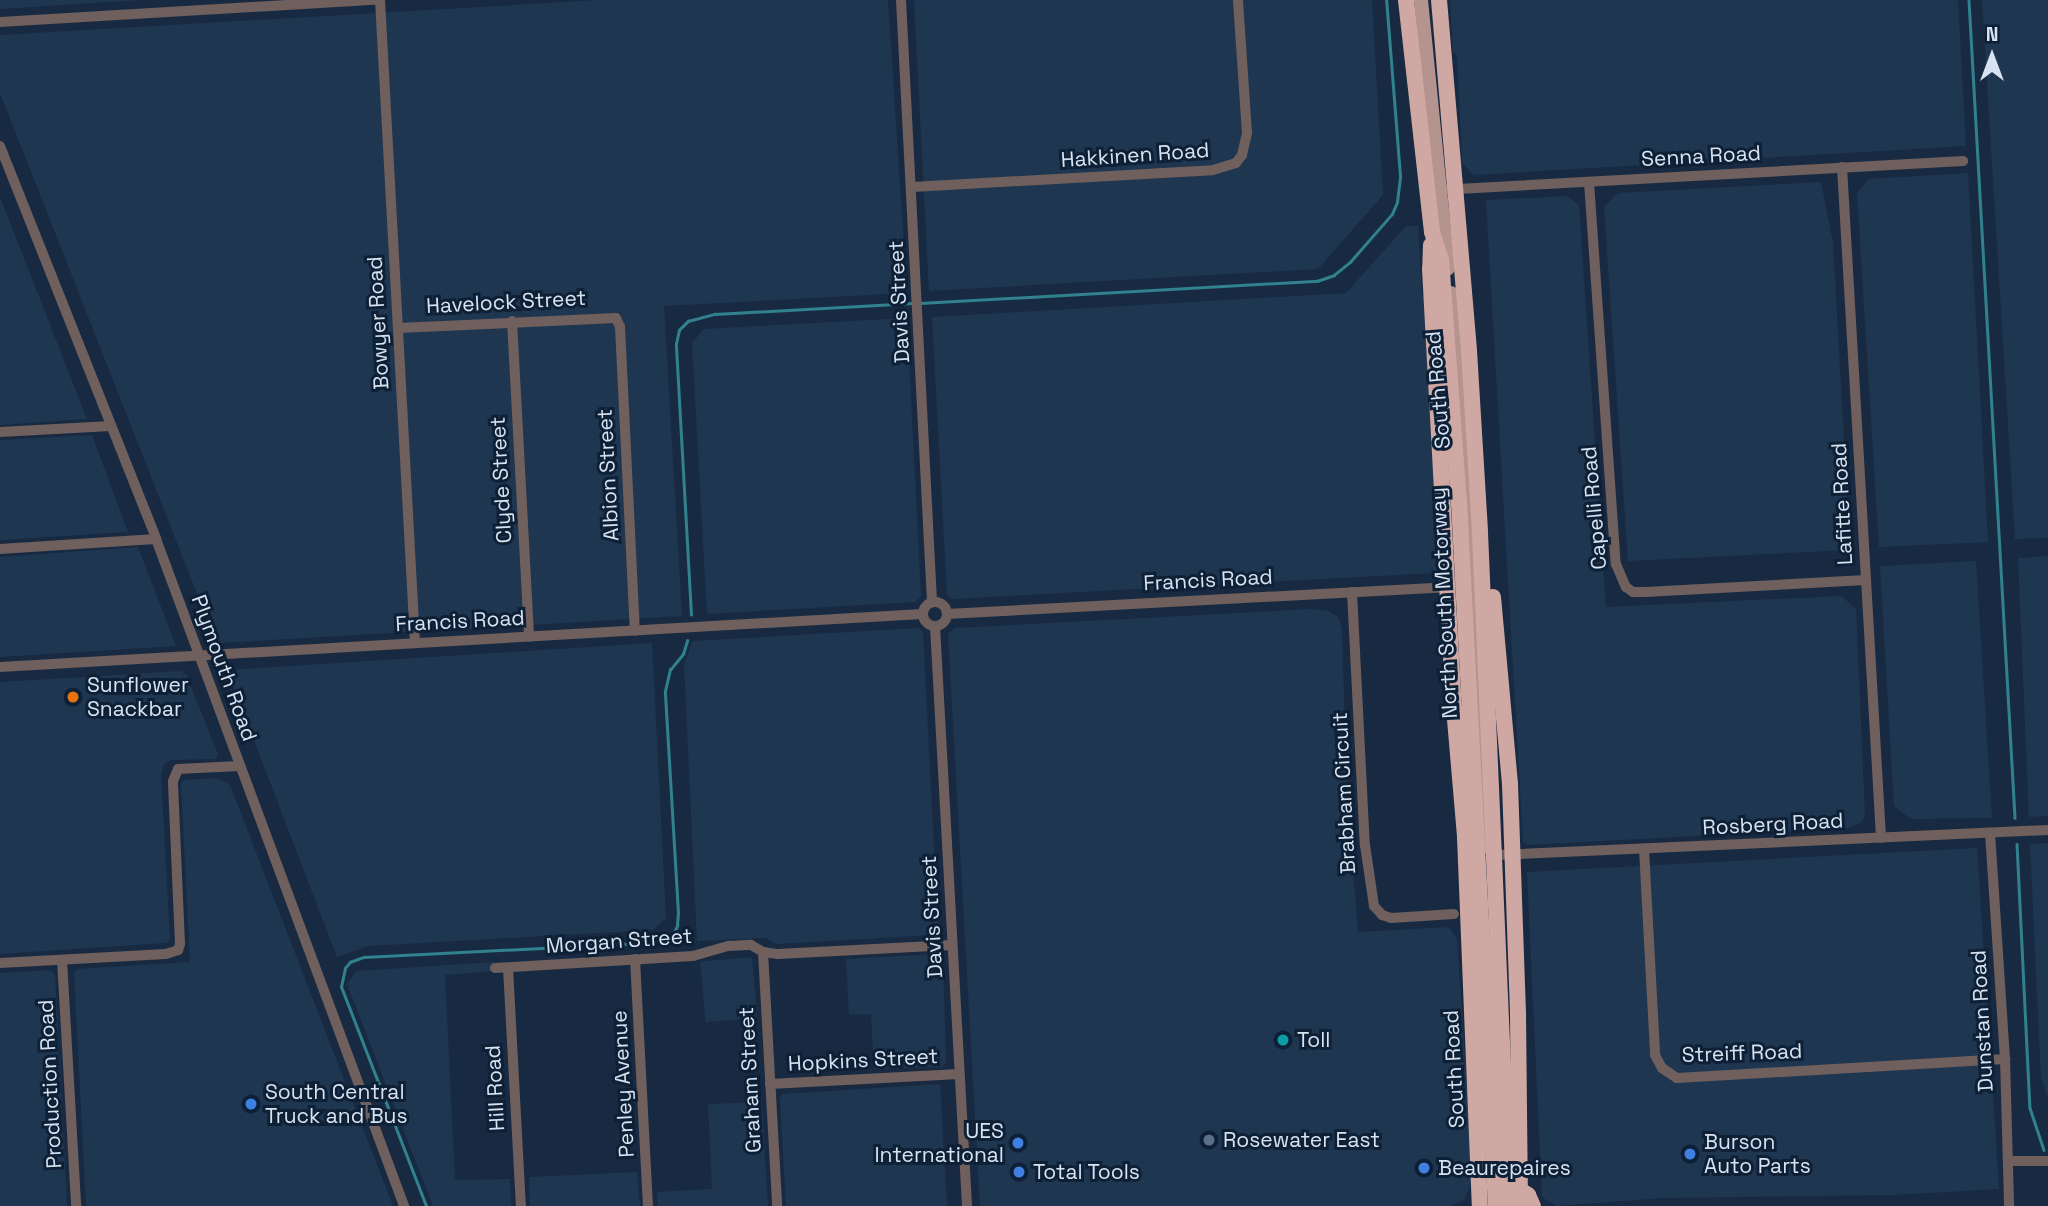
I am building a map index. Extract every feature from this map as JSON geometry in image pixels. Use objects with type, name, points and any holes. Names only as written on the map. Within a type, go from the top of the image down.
[{"type":"highway","name":"North South Motorway","points":[[1406,0],[1432,232],[1440,259],[1460,503],[1496,1206]]},
{"type":"highway","name":"North South Motorway","points":[[1439,0],[1469,351],[1480,533],[1508,1206]]},
{"type":"highway","name":"South Road","points":[[1432,232],[1430,269],[1453,696],[1465,837],[1480,1206]]},
{"type":"highway","points":[[1480,533],[1493,594],[1504,701],[1518,1015],[1519,1198],[1528,1195],[1533,1206]]},
{"type":"highway","points":[[1472,1206],[1481,1181]]},
{"type":"main road","name":"South Road","points":[[1421,0],[1460,384],[1484,836],[1488,846],[1499,855]]},
{"type":"street","points":[[0,22],[374,0]]},
{"type":"street","name":"Bowyer Road","points":[[380,0],[415,643]]},
{"type":"street","name":"Davis Street","points":[[901,0],[932,602]]},
{"type":"street","name":"Hakkinen Road","points":[[912,187],[1213,170],[1236,163],[1242,155],[1247,133],[1238,0]]},
{"type":"street","name":"Plymouth Road","points":[[0,146],[156,539],[404,1206]]},
{"type":"street","name":"Senna Road","points":[[1440,190],[1963,161]]},
{"type":"street","name":"Lafitte Road","points":[[1842,167],[1881,838]]},
{"type":"street","name":"Capelli Road","points":[[1589,182],[1616,564],[1626,587],[1633,592],[1645,592],[1866,580]]},
{"type":"street","name":"Havelock Street","points":[[398,328],[616,318]]},
{"type":"street","name":"Albion Street","points":[[616,318],[620,327],[635,631]]},
{"type":"street","name":"Clyde Street","points":[[512,321],[529,637]]},
{"type":"street","points":[[0,432],[111,425]]},
{"type":"street","points":[[0,549],[156,539]]},
{"type":"street","name":"Francis Road","points":[[947,614],[1472,587]]},
{"type":"street","name":"Brabham Circuit","points":[[1352,592],[1365,845],[1374,906],[1381,915],[1391,918],[1454,914]]},
{"type":"street","points":[[932,602],[944,606],[947,614],[942,624],[935,626],[925,621],[922,614],[925,607],[932,602]]},
{"type":"street","name":"Francis Road","points":[[0,667],[922,614]]},
{"type":"street","name":"Davis Street","points":[[935,626],[967,1206]]},
{"type":"street","points":[[0,963],[166,954],[178,950],[180,944],[173,781],[178,769],[239,766]]},
{"type":"street","name":"Rosberg Road","points":[[1499,855],[2048,830]]},
{"type":"street","name":"Dunstan Road","points":[[1990,833],[2004,1059],[2009,1200]]},
{"type":"street","name":"Streiff Road","points":[[1644,849],[1655,1055],[1662,1068],[1677,1078],[2004,1059]]},
{"type":"street","points":[[1466,902],[1454,914],[1468,930]]},
{"type":"street","name":"Morgan Street","points":[[495,968],[693,956],[729,946],[751,945],[763,952],[953,945]]},
{"type":"street","name":"Graham Street","points":[[763,952],[777,1206]]},
{"type":"street","name":"Penley Avenue","points":[[635,959],[648,1206]]},
{"type":"street","name":"Production Road","points":[[62,960],[76,1206]]},
{"type":"street","name":"Hill Road","points":[[508,968],[521,1206]]},
{"type":"street","name":"Hopkins Street","points":[[770,1084],[959,1074]]},
{"type":"street","points":[[2008,1161],[2048,1161]]},
{"type":"street","points":[[2009,1200],[2020,1206]]},
{"type":"shaded area","points":[[0,0],[142,0],[0,9]]},
{"type":"shaded area","points":[[598,0],[888,0],[907,293],[664,306],[682,616],[221,643],[211,629],[0,93],[0,35]]},
{"type":"shaded area","points":[[914,0],[1372,0],[1383,195],[1318,269],[929,291]]},
{"type":"shaded area","points":[[1450,0],[1958,0],[1966,146],[1474,175],[1462,163],[1457,55],[1453,52]]},
{"type":"shaded area","points":[[1982,0],[2048,0],[2048,538],[2015,539]]},
{"type":"shaded area","points":[[1968,173],[1988,542],[1879,547],[1857,193],[1869,179]]},
{"type":"shaded area","points":[[1821,182],[1833,243],[1850,550],[1628,561],[1604,207],[1618,193]]},
{"type":"shaded area","points":[[1568,196],[1579,205],[1606,607],[1841,596],[1856,609],[1865,816],[1861,823],[1848,828],[1528,845],[1523,842],[1486,200]]},
{"type":"shaded area","points":[[0,197],[87,419],[0,425]]},
{"type":"shaded area","points":[[1406,226],[1418,226],[1422,295],[1426,297],[1439,568],[1435,573],[951,599],[947,595],[932,317],[1346,293]]},
{"type":"shaded area","points":[[907,318],[921,597],[915,602],[707,614],[692,343],[704,329]]},
{"type":"shaded area","points":[[92,435],[128,532],[0,540],[0,440]]},
{"type":"shaded area","points":[[138,547],[176,646],[0,657],[0,557]]},
{"type":"shaded area","points":[[2048,556],[2048,816],[2029,817],[2018,558]]},
{"type":"shaded area","points":[[1976,561],[1992,818],[1911,819],[1894,806],[1880,566]]},
{"type":"shaded area","points":[[1313,609],[1328,611],[1338,617],[1342,629],[1347,795],[1358,932],[1449,927],[1457,939],[1472,1161],[1470,1186],[1464,1200],[1450,1206],[980,1206],[948,634],[955,628]]},
{"type":"shaded area","points":[[919,628],[923,632],[938,928],[934,935],[776,944],[765,938],[697,941],[684,664],[693,641]]},
{"type":"shaded area","points":[[652,643],[666,918],[653,930],[368,946],[337,957],[227,670]]},
{"type":"shaded area","points":[[181,671],[186,674],[218,754],[216,759],[171,760],[164,764],[161,774],[170,940],[166,943],[0,954],[0,682]]},
{"type":"shaded area","points":[[216,778],[230,785],[393,1206],[86,1206],[74,973],[77,969],[190,962],[181,785],[183,780]]},
{"type":"shaded area","points":[[2048,843],[2048,1099],[2041,1077],[2030,844]]},
{"type":"shaded area","points":[[1977,848],[1999,1189],[1895,1195],[1663,1198],[1556,1206],[1542,1197],[1527,872]]},
{"type":"shaded area","points":[[934,954],[943,962],[946,1063],[942,1067],[874,1069],[871,1014],[849,1015],[846,959]]},
{"type":"shaded area","points":[[752,957],[757,1018],[706,1022],[700,962]]},
{"type":"shaded area","points":[[494,962],[495,971],[445,975],[455,1180],[510,1179],[511,1206],[433,1206],[347,984],[357,971]]},
{"type":"shaded area","points":[[50,970],[55,975],[67,1206],[0,1206],[0,973]]},
{"type":"shaded area","points":[[940,1084],[947,1206],[786,1206],[780,1098],[783,1094]]},
{"type":"shaded area","points":[[762,1102],[768,1206],[658,1206],[657,1192],[712,1189],[708,1104]]},
{"type":"shaded area","points":[[637,1172],[640,1206],[530,1206],[529,1177]]},
{"type":"waterway","points":[[920,303],[1317,281],[1334,275],[1350,262],[1392,214],[1397,202],[1400,176],[1386,0]]},
{"type":"waterway","points":[[1969,0],[2015,818]]},
{"type":"waterway","points":[[691,615],[676,344],[679,330],[688,321],[715,314],[913,303]]},
{"type":"waterway","points":[[426,1206],[341,987],[345,968],[350,962],[364,957],[657,942],[673,934],[678,913],[665,691],[670,670],[683,654],[687,641]]},
{"type":"waterway","points":[[2017,844],[2030,1108],[2044,1150]]},
{"type":"place","name":"Sunflower Snackbar","points":[[73,697]]},
{"type":"place","name":"Toll","points":[[1283,1040]]},
{"type":"place","name":"South Central Truck and Bus","points":[[251,1104]]},
{"type":"place","name":"Rosewater East","points":[[1209,1140]]},
{"type":"place","name":"UES International","points":[[1018,1143]]},
{"type":"place","name":"Burson Auto Parts","points":[[1690,1154]]},
{"type":"place","name":"Beaurepaires","points":[[1424,1168]]},
{"type":"place","name":"Total Tools","points":[[1019,1172]]}]
